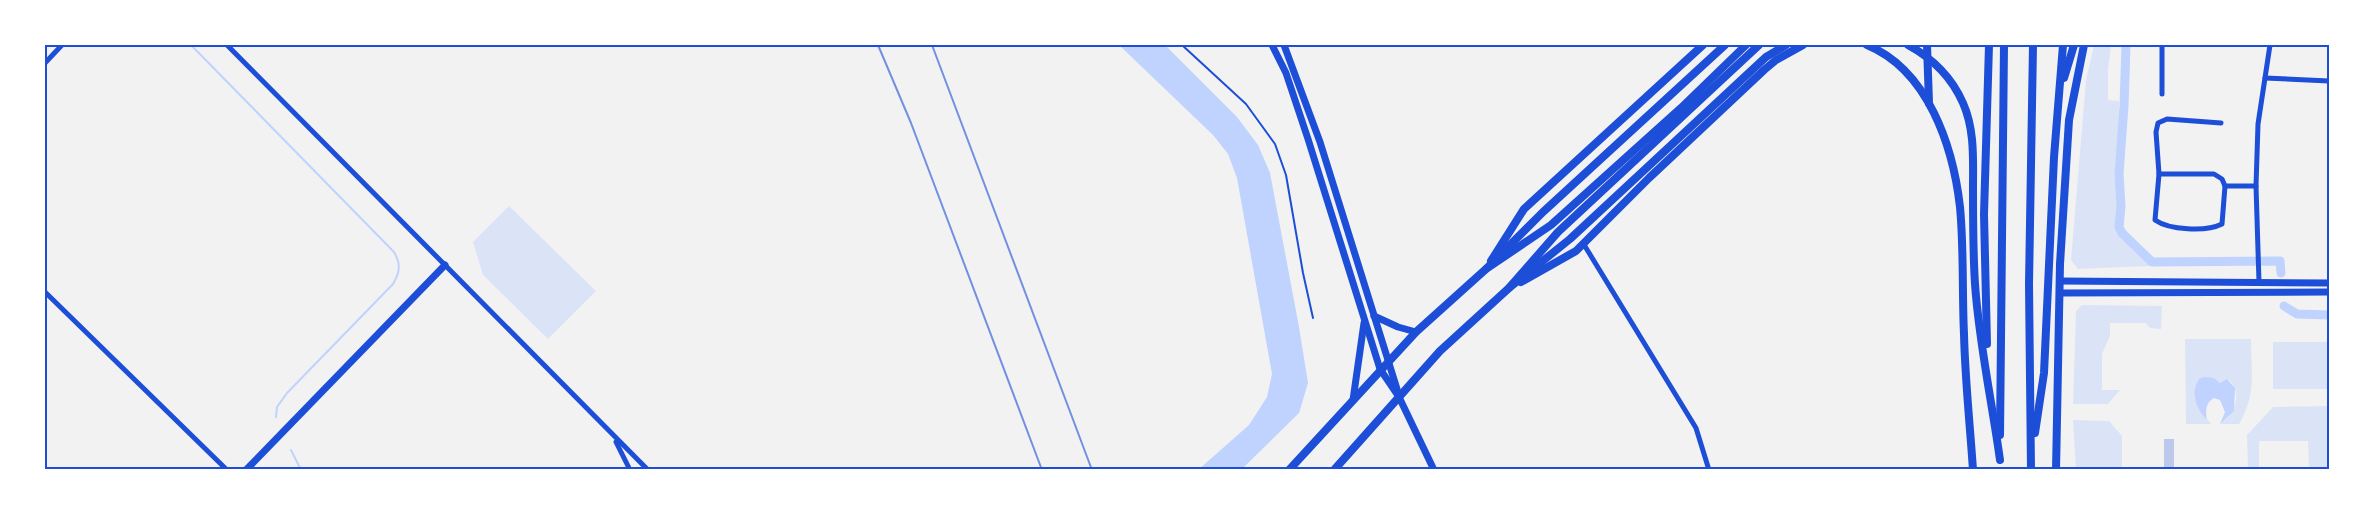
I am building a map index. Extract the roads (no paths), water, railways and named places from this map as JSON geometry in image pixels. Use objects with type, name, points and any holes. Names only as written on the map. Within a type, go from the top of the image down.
[{"type":"main road","points":[[1486,269],[1524,209],[1703,45]]},
{"type":"main road","points":[[1289,470],[1416,332],[1725,45]]},
{"type":"main road","points":[[1486,269],[1551,225],[1681,108],[1746,45]]},
{"type":"main road","points":[[1509,288],[1558,232],[1759,45]]},
{"type":"main road","points":[[1334,470],[1440,351],[1509,288],[1570,238],[1779,45]]},
{"type":"main road","points":[[1766,57],[1786,45]]},
{"type":"main road","points":[[1509,288],[1576,251],[1664,163],[1764,70],[1776,60],[1804,45]]},
{"type":"main road","points":[[1867,45],[1884,53],[1912,76],[1929,105],[1951,163],[1960,207],[1964,337],[1973,470]]},
{"type":"main road","points":[[1908,45],[1921,52],[1940,68],[1954,85],[1964,104],[1973,151],[1975,284],[2000,465]]},
{"type":"main road","points":[[1927,45],[1929,105]]},
{"type":"main road","points":[[1989,45],[1985,280],[1989,383]]},
{"type":"main road","points":[[2000,465],[2004,45]]},
{"type":"main road","points":[[2031,470],[2029,284],[2034,45]]},
{"type":"main road","points":[[2031,456],[2043,382],[2058,98],[2063,45]]},
{"type":"main road","points":[[2058,98],[2074,45]]},
{"type":"main road","points":[[2056,470],[2060,281],[2069,120],[2084,45]]},
{"type":"street","points":[[45,63],[62,45]]},
{"type":"street","points":[[227,45],[648,470]]},
{"type":"street","points":[[1399,397],[1320,142],[1284,45],[1273,47],[1286,73],[1308,139],[1380,369],[1399,397],[1434,470]]},
{"type":"street","points":[[2162,45],[2162,94]]},
{"type":"street","points":[[2258,293],[2256,186],[2258,124],[2270,45]]},
{"type":"street","points":[[2265,78],[2329,81]]},
{"type":"street","points":[[2159,174],[2214,174],[2222,178],[2225,186],[2222,224],[2215,228],[2188,228],[2163,226],[2155,220],[2159,174],[2156,132],[2158,123],[2167,119],[2221,123]]},
{"type":"street","points":[[2225,186],[2256,186]]},
{"type":"street","points":[[1583,243],[1696,428],[1707,469]]},
{"type":"street","points":[[246,470],[445,265]]},
{"type":"street","points":[[2060,281],[2329,283]]},
{"type":"street","points":[[45,292],[227,470]]},
{"type":"street","points":[[2060,293],[2329,292]]},
{"type":"street","points":[[1373,315],[1389,324],[1416,332]]},
{"type":"street","points":[[1353,400],[1364,318]]},
{"type":"street","points":[[612,436],[630,470]]},
{"type":"lane","points":[[1182,45],[1246,104],[1275,144],[1286,176],[1313,318]]},
{"type":"water","points":[[1119,45],[1165,45],[1237,117],[1258,145],[1270,173],[1308,383],[1299,413],[1241,470],[1198,470],[1249,425],[1267,397],[1272,374],[1237,178],[1228,154],[1213,135]]},
{"type":"water","points":[[2204,377],[2214,378],[2220,383],[2227,379],[2235,388],[2234,411],[2220,424],[2225,412],[2220,400],[2214,398],[2209,402],[2206,410],[2207,420],[2197,405],[2196,384]]},
{"type":"waterway","points":[[191,45],[394,252],[399,264],[393,284],[287,393],[277,407],[276,417]]},
{"type":"waterway","points":[[2126,45],[2119,174],[2121,206],[2119,227],[2122,233],[2152,262],[2280,261],[2281,273]]},
{"type":"waterway","points":[[2284,306],[2297,314],[2329,315]]},
{"type":"waterway","points":[[291,450],[301,470]]},
{"type":"railway","points":[[878,45],[911,123],[1042,470]]},
{"type":"railway","points":[[932,45],[1092,470]]}]
